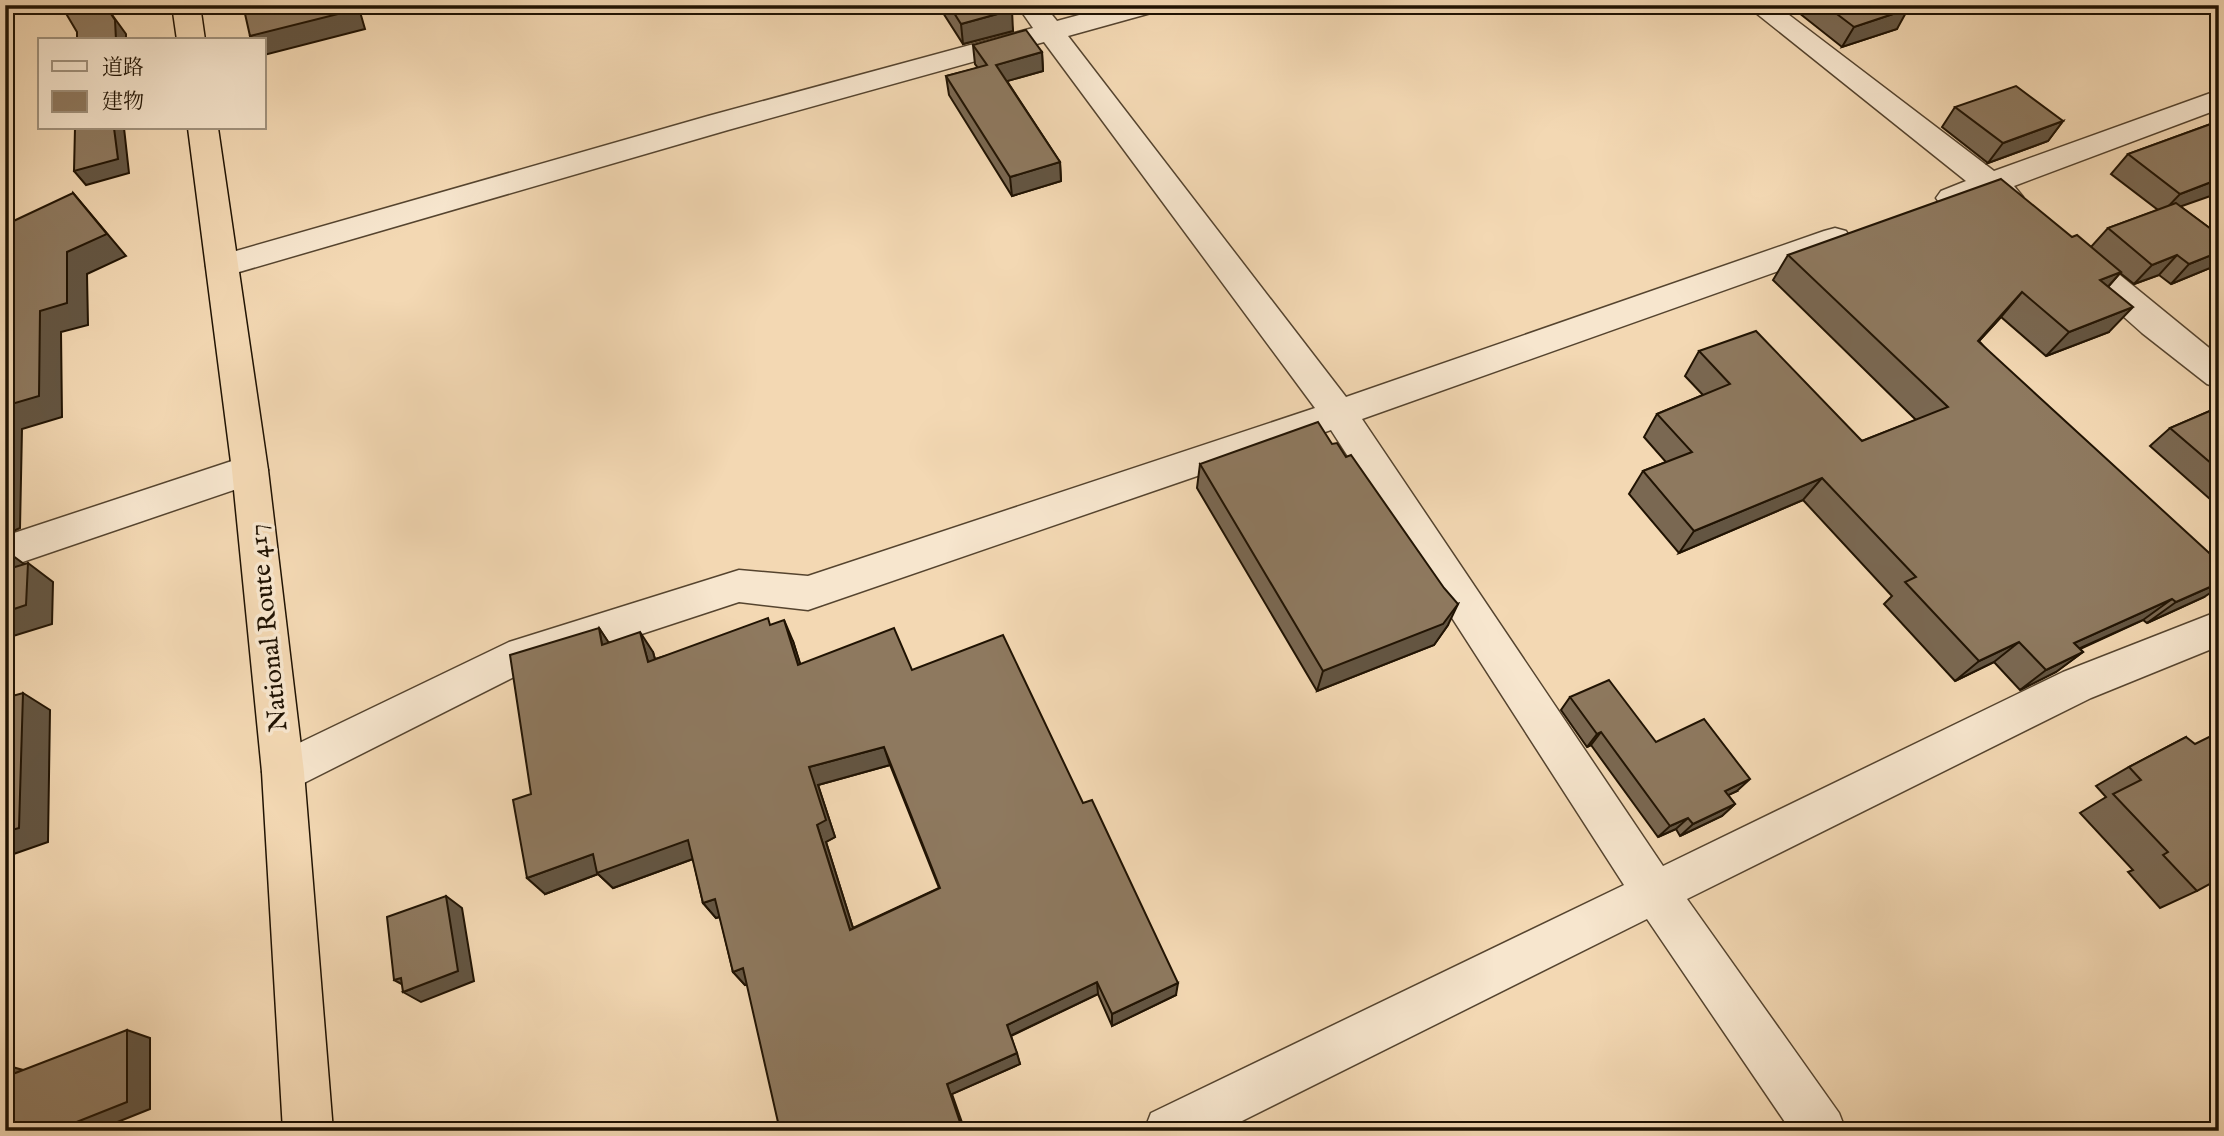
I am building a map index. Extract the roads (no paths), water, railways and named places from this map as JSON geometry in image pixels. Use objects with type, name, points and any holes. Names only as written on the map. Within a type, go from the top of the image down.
[{"type":"highway","points":[[186,5],[191,38]]},
{"type":"highway","name":"National Route 417","points":[[203,130],[250,470],[283,772],[308,1131]]},
{"type":"street","points":[[1030,5],[1339,414],[1656,894],[1821,1131]]},
{"type":"street","points":[[222,266],[719,123],[1148,5]]},
{"type":"street","points":[[1759,5],[1992,184],[2154,324],[2219,375]]},
{"type":"street","points":[[1927,207],[2219,99]]},
{"type":"street","points":[[283,772],[509,660],[739,586],[808,593],[1339,414],[1861,230]]},
{"type":"street","points":[[5,552],[250,470]]},
{"type":"street","points":[[1169,1131],[2077,685],[2219,628]]}]
